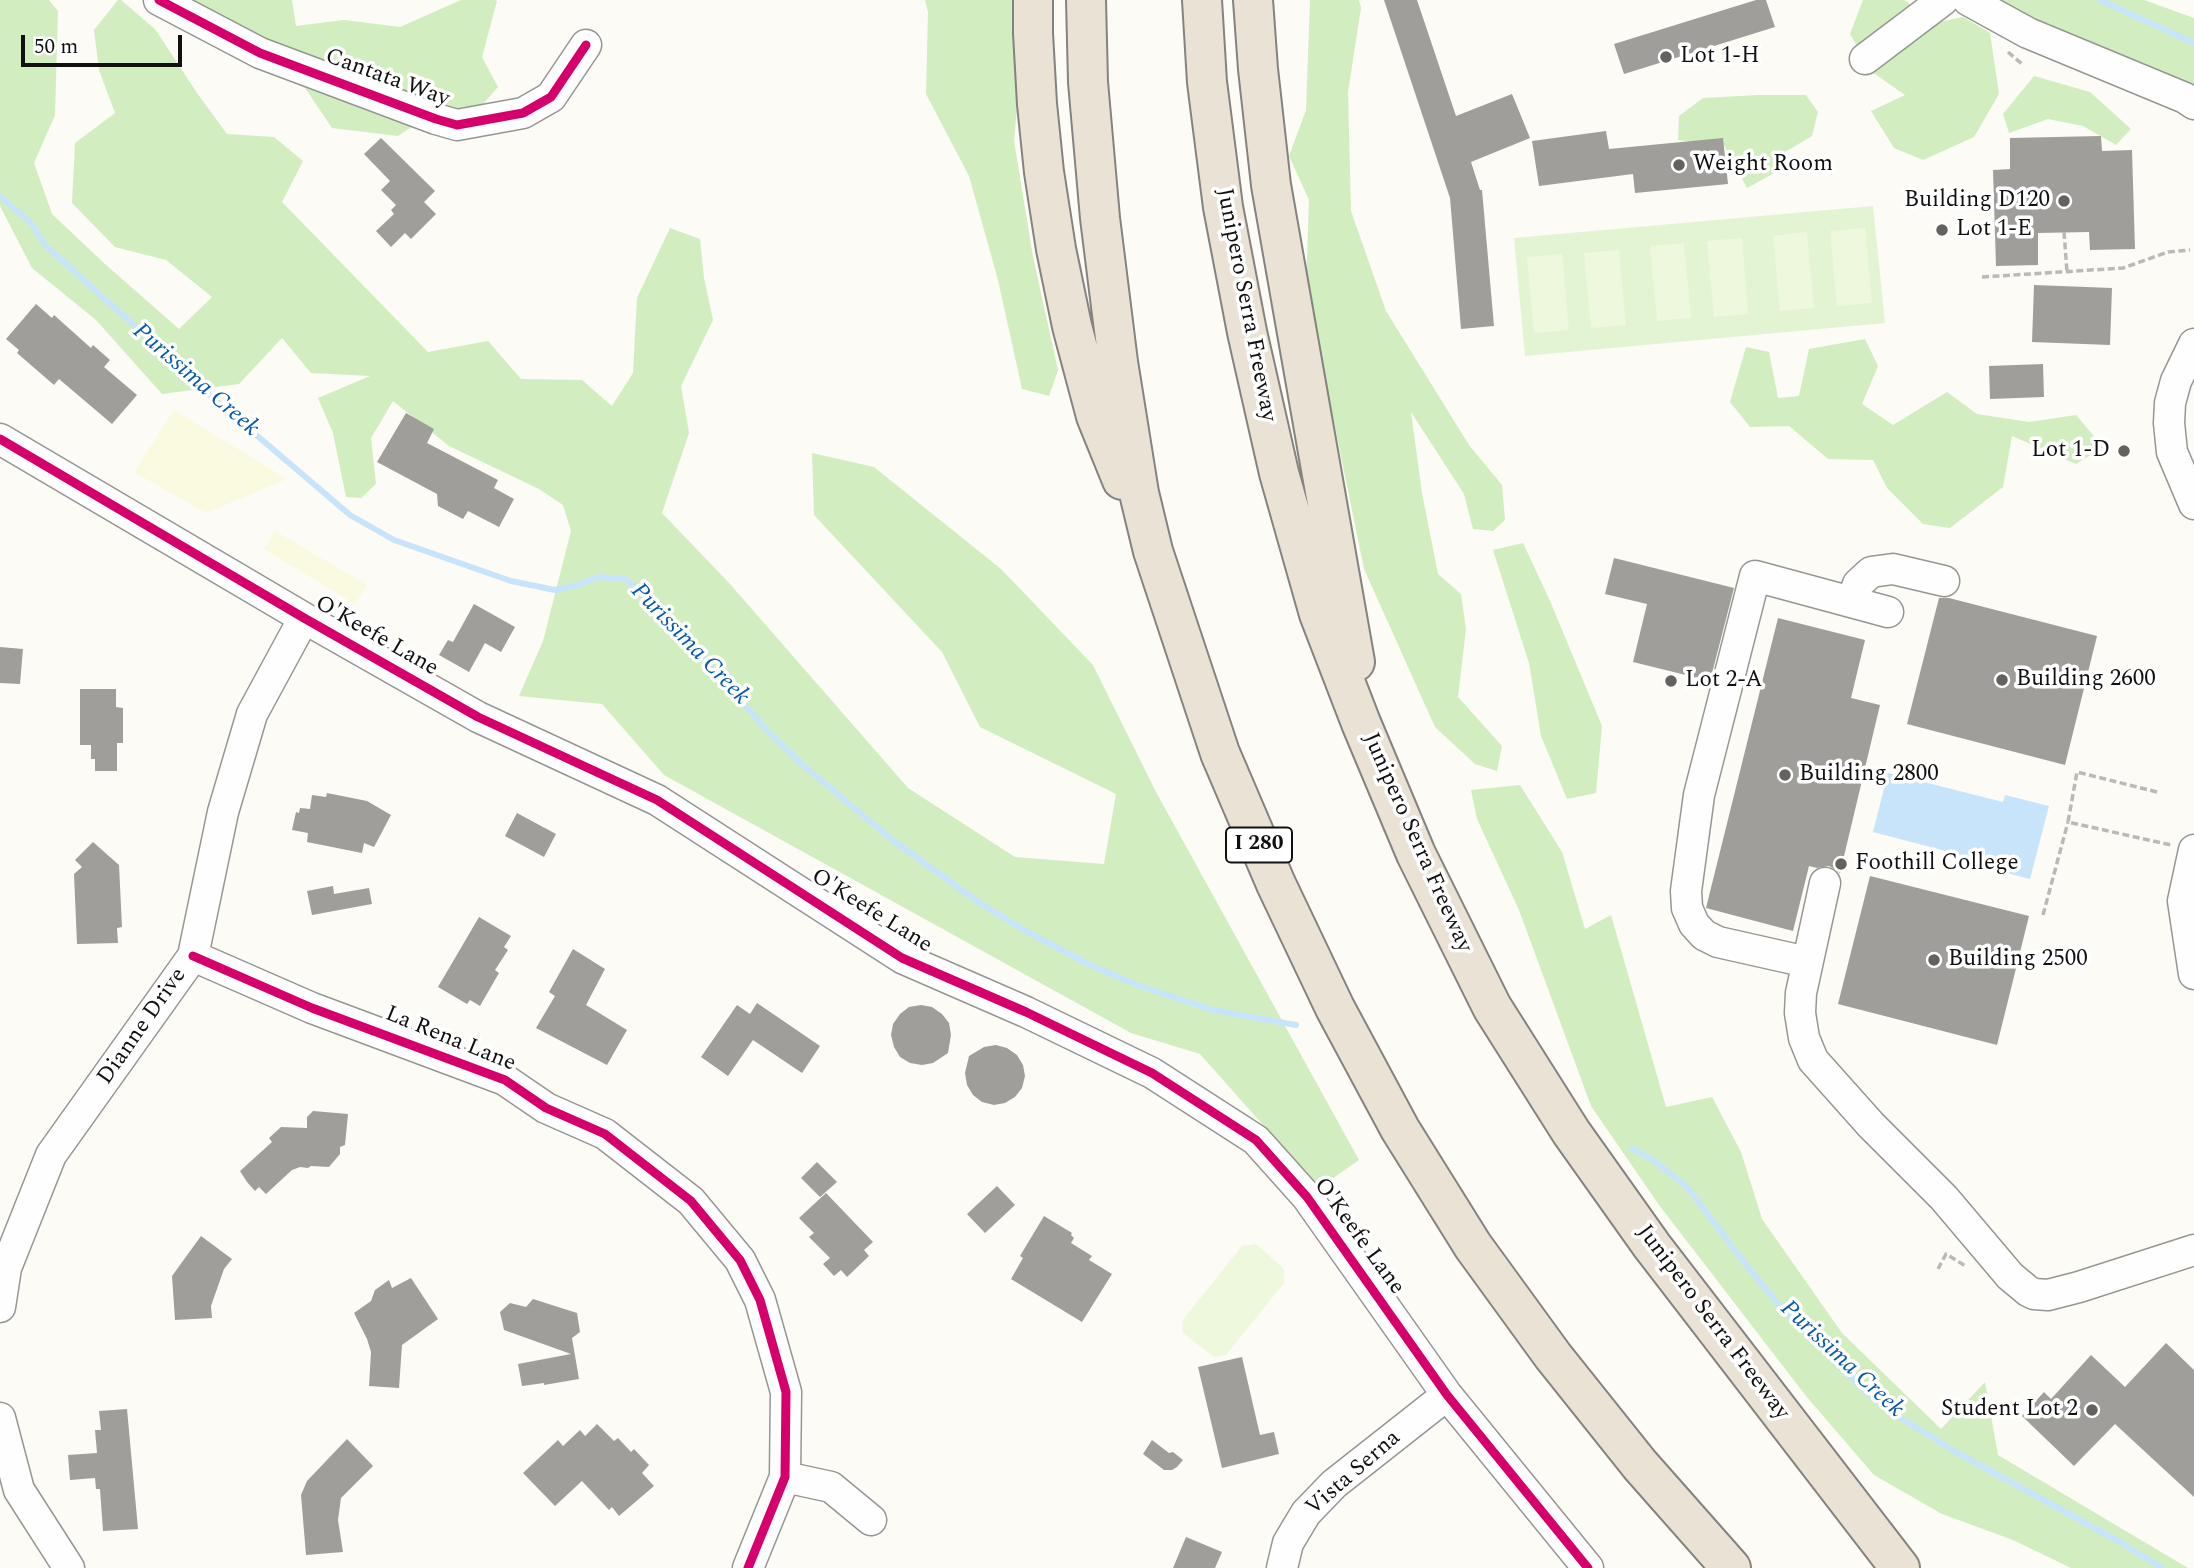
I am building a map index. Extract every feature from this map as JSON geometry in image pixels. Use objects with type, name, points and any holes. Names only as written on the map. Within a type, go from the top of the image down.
[{"type":"highway","name":"I 280","points":[[1086,0],[1088,82],[1101,231],[1139,493],[1153,551],[1220,753],[1276,884],[1335,1008],[1400,1129],[1474,1246],[1553,1356],[1640,1465],[1731,1568]]},
{"type":"highway","name":"Junipero Serra Freeway","points":[[1202,0],[1207,82],[1222,193],[1247,332],[1279,473],[1319,614],[1416,855],[1492,1007],[1571,1132],[1652,1246],[1899,1568]]},
{"type":"highway","points":[[1253,0],[1271,185],[1344,593],[1362,723]]},
{"type":"highway","points":[[1032,11],[1044,172],[1072,326],[1096,416],[1153,551]]},
{"type":"street","name":"Cantata Way","points":[[159,0],[260,53],[457,125],[523,113],[551,97],[586,46]]},
{"type":"street","points":[[1865,59],[1943,0]]},
{"type":"street","points":[[1968,0],[2028,33],[2194,104]]},
{"type":"street","points":[[2194,344],[2176,382],[2170,403],[2169,423],[2172,453],[2194,505]]},
{"type":"street","name":"O'Keefe Lane","points":[[0,439],[478,717],[657,800],[902,958],[1026,1012],[1152,1073],[1256,1140],[1307,1197],[1447,1395],[1588,1568]]},
{"type":"street","points":[[1853,601],[1858,584],[1871,572],[1893,569],[1944,581]]},
{"type":"street","points":[[1807,962],[1718,942],[1704,935],[1693,924],[1687,908],[1686,891],[1699,795],[1755,576],[1888,612]]},
{"type":"street","name":"Dianne Drive","points":[[0,1307],[6,1268],[51,1156],[193,957],[223,812],[249,724],[304,618]]},
{"type":"street","points":[[2187,849],[2183,901],[2194,974]]},
{"type":"street","points":[[1825,883],[1801,993],[1800,1013],[1804,1038],[1814,1060],[1880,1134],[1944,1198],[2010,1276],[2034,1294],[2048,1295],[2194,1250]]},
{"type":"street","name":"La Rena Lane","points":[[193,957],[312,1008],[505,1080],[546,1108],[605,1134],[691,1200],[740,1260],[760,1300],[786,1392],[785,1477],[748,1568]]},
{"type":"street","name":"Vista Serna","points":[[1282,1568],[1288,1543],[1306,1513],[1334,1484],[1447,1395]]},
{"type":"street","points":[[0,1418],[19,1490],[69,1568]]},
{"type":"street","points":[[785,1477],[831,1487],[871,1520]]},
{"type":"path","points":[[2064,232],[2067,272]]},
{"type":"path","points":[[1982,277],[2123,268],[2168,253],[2190,250]]},
{"type":"path","points":[[2043,915],[2068,822],[2077,772],[2157,792]]},
{"type":"path","points":[[2068,822],[2187,849]]},
{"type":"path","points":[[1938,1269],[1946,1254],[1967,1267]]},
{"type":"green space","points":[[0,0],[49,0],[58,11],[55,115],[34,163],[52,214],[179,329],[212,297],[166,260],[115,247],[72,203],[75,143],[115,113],[99,70],[94,30],[118,0],[155,29],[227,134],[274,137],[303,161],[282,202],[428,352],[488,341],[521,379],[582,380],[612,406],[633,373],[637,298],[670,228],[700,239],[704,278],[713,320],[681,386],[689,433],[662,513],[730,584],[908,788],[1015,857],[1104,864],[1116,794],[980,727],[942,652],[814,515],[812,453],[874,467],[1001,569],[1093,665],[1156,792],[1359,1160],[1319,1188],[1200,1054],[1131,1033],[664,775],[602,704],[519,696],[543,641],[571,531],[563,505],[539,489],[449,446],[393,401],[371,438],[376,484],[361,498],[346,497],[333,433],[318,398],[370,376],[311,373],[282,338],[239,384],[162,394],[96,320],[32,268],[0,206]]},
{"type":"green space","points":[[183,0],[292,0],[296,26],[344,20],[400,27],[461,0],[495,0],[497,1],[482,57],[498,87],[477,111],[431,114],[398,136],[332,128],[305,88],[266,57]]},
{"type":"green space","points":[[925,0],[1025,0],[1014,141],[1033,257],[1058,370],[1049,396],[1022,389],[998,280],[969,176],[926,94],[928,12]]},
{"type":"green space","points":[[1310,0],[1359,0],[1361,8],[1348,92],[1351,211],[1386,311],[1469,445],[1502,485],[1505,520],[1493,531],[1473,529],[1464,494],[1411,412],[1422,493],[1438,574],[1461,594],[1466,629],[1458,697],[1502,746],[1497,771],[1475,764],[1435,727],[1364,569],[1306,285],[1309,200],[1289,156],[1306,110]]},
{"type":"green space","points":[[1863,0],[1904,0],[1909,3],[1915,27],[1963,17],[1990,33],[1999,94],[1974,137],[1923,160],[1894,148],[1871,111],[1905,95],[1872,72],[1850,34]]},
{"type":"green space","points":[[1980,0],[2144,0],[2194,18],[2194,94]]},
{"type":"green space","points":[[2034,76],[2090,92],[2131,129],[2116,145],[2083,126],[2048,119],[2009,133],[2003,114]]},
{"type":"green space","points":[[1806,95],[1818,112],[1812,136],[1780,155],[1778,171],[1747,188],[1724,145],[1678,140],[1679,116],[1703,98]]},
{"type":"green space","points":[[1873,206],[1885,323],[1525,356],[1514,238]]},
{"type":"green space","points":[[1865,228],[1872,303],[1837,306],[1830,231]]},
{"type":"green space","points":[[1807,232],[1814,308],[1780,311],[1773,236]]},
{"type":"green space","points":[[1742,238],[1748,314],[1714,317],[1707,241]]},
{"type":"green space","points":[[1684,243],[1691,318],[1657,321],[1650,246]]},
{"type":"green space","points":[[1619,250],[1626,325],[1591,328],[1584,253]]},
{"type":"green space","points":[[1562,254],[1569,330],[1534,333],[1527,257]]},
{"type":"green space","points":[[1865,339],[1878,366],[1862,404],[1893,425],[1947,392],[1977,414],[2029,422],[2076,415],[2103,447],[2076,464],[2012,436],[2003,487],[1950,528],[1923,524],[1887,488],[1873,460],[1828,459],[1789,426],[1750,427],[1730,402],[1746,347],[1769,352],[1778,398],[1799,396],[1809,349]]},
{"type":"green space","points":[[174,410],[287,479],[206,513],[134,472]]},
{"type":"green space","points":[[275,531],[367,585],[355,604],[264,549]]},
{"type":"green space","points":[[1523,543],[1602,726],[1596,793],[1567,799],[1541,736],[1529,663],[1493,550]]},
{"type":"green space","points":[[1520,785],[1562,852],[1585,929],[1611,915],[1666,1107],[1712,1097],[1741,1152],[1762,1219],[1842,1333],[1941,1429],[1985,1382],[1998,1455],[2188,1568],[2071,1568],[2013,1540],[1942,1514],[1874,1475],[1806,1396],[1659,1205],[1591,1106],[1519,910],[1477,819],[1471,790]]},
{"type":"green space","points":[[1256,1244],[1284,1269],[1284,1283],[1226,1355],[1214,1357],[1183,1333],[1182,1321],[1242,1246]]},
{"type":"water","points":[[1888,773],[2003,802],[2005,795],[2049,806],[2030,879],[1983,867],[1984,861],[1873,832]]},
{"type":"building","points":[[1384,0],[1417,0],[1456,116],[1512,94],[1530,138],[1471,162],[1482,190],[1494,326],[1461,329],[1450,198]]},
{"type":"building","points":[[1756,0],[1766,0],[1775,27],[1624,74],[1614,44]]},
{"type":"building","points":[[1606,131],[1609,149],[1723,138],[1728,184],[1635,193],[1633,174],[1539,186],[1532,141]]},
{"type":"building","name":"Building D120","points":[[2101,136],[2102,151],[2132,150],[2135,249],[2090,250],[2089,232],[2038,233],[2038,265],[1996,266],[1993,170],[2010,169],[2010,138]]},
{"type":"building","points":[[381,138],[435,191],[424,202],[436,214],[411,239],[405,233],[391,247],[376,231],[394,214],[391,210],[396,205],[381,190],[390,181],[364,154]]},
{"type":"building","points":[[2034,285],[2112,288],[2110,345],[2032,342]]},
{"type":"building","points":[[36,304],[110,360],[104,367],[137,395],[112,424],[59,379],[54,385],[17,353],[19,350],[6,339]]},
{"type":"building","points":[[2043,364],[2044,397],[1990,399],[1989,366]]},
{"type":"building","points":[[406,413],[434,429],[427,443],[498,480],[494,488],[514,499],[499,527],[468,511],[463,519],[438,506],[437,494],[377,462]]},
{"type":"building","points":[[1614,558],[1734,588],[1710,681],[1633,662],[1647,604],[1605,594]]},
{"type":"building","name":"Building 2600","points":[[1939,598],[1949,598],[2097,636],[2065,765],[1907,724]]},
{"type":"building","points":[[474,604],[515,627],[501,652],[485,643],[469,672],[439,655],[448,640],[453,642]]},
{"type":"building","name":"Building 2800","points":[[1778,618],[1865,640],[1851,698],[1880,705],[1840,873],[1829,866],[1809,866],[1793,931],[1706,908]]},
{"type":"building","points":[[0,647],[23,649],[20,684],[0,683]]},
{"type":"building","points":[[80,689],[116,689],[116,707],[123,708],[123,743],[117,743],[117,771],[95,771],[95,759],[91,759],[91,745],[80,745]]},
{"type":"building","points":[[327,793],[367,801],[391,815],[374,847],[364,843],[362,853],[307,842],[308,833],[292,830],[296,812],[299,813],[300,808],[310,809],[312,795],[326,797]]},
{"type":"building","points":[[517,813],[556,834],[544,857],[505,836]]},
{"type":"building","points":[[93,842],[119,865],[122,927],[117,928],[118,943],[77,944],[74,874],[82,867],[75,860]]},
{"type":"building","name":"Building 2500","points":[[1870,876],[2029,916],[1997,1045],[1838,1004]]},
{"type":"building","points":[[333,886],[334,894],[369,888],[372,904],[312,915],[307,891]]},
{"type":"building","points":[[479,917],[511,936],[504,947],[508,950],[495,970],[499,973],[480,1006],[470,1000],[467,1004],[438,987]]},
{"type":"building","points":[[573,949],[605,969],[586,1005],[627,1030],[607,1065],[536,1028],[555,996],[549,992]]},
{"type":"building","points":[[757,1003],[820,1046],[802,1073],[753,1040],[728,1076],[701,1057],[737,1005],[750,1014]]},
{"type":"building","points":[[909,1007],[932,1007],[942,1014],[949,1023],[951,1035],[948,1053],[933,1063],[922,1065],[910,1063],[900,1057],[891,1035],[893,1024],[900,1014]]},
{"type":"building","points":[[996,1045],[1017,1055],[1025,1076],[1022,1088],[1015,1097],[994,1105],[982,1102],[973,1095],[967,1085],[965,1073],[969,1056],[984,1047]]},
{"type":"building","points":[[313,1111],[348,1114],[345,1145],[340,1147],[340,1154],[329,1167],[300,1167],[292,1170],[266,1194],[259,1187],[255,1191],[240,1171],[272,1142],[269,1138],[281,1127],[307,1128],[307,1117]]},
{"type":"building","points":[[817,1162],[837,1182],[820,1197],[801,1178]]},
{"type":"building","points":[[997,1186],[1015,1205],[985,1233],[967,1214]]},
{"type":"building","points":[[826,1193],[873,1242],[864,1250],[869,1256],[847,1277],[841,1270],[834,1276],[823,1264],[830,1258],[809,1237],[814,1233],[799,1218]]},
{"type":"building","points":[[1044,1216],[1072,1233],[1074,1238],[1071,1243],[1092,1256],[1089,1260],[1112,1274],[1082,1322],[1011,1279],[1023,1258],[1020,1256]]},
{"type":"building","points":[[201,1236],[232,1259],[224,1269],[211,1306],[212,1318],[175,1320],[172,1276]]},
{"type":"building","points":[[411,1278],[438,1319],[402,1345],[399,1388],[369,1386],[371,1352],[354,1313],[371,1301],[375,1290],[389,1280],[392,1288]]},
{"type":"building","points":[[533,1299],[577,1313],[580,1332],[572,1338],[579,1379],[522,1386],[518,1364],[571,1354],[504,1330],[500,1312],[510,1303],[526,1307]]},
{"type":"building","points":[[2166,1343],[2194,1370],[2194,1497],[2115,1424],[2074,1466],[2022,1416],[2044,1392],[2051,1399],[2091,1355],[2125,1387]]},
{"type":"building","points":[[1242,1357],[1260,1435],[1274,1432],[1279,1454],[1222,1468],[1198,1367]]},
{"type":"building","points":[[127,1409],[138,1529],[103,1531],[100,1489],[96,1489],[95,1478],[70,1480],[68,1455],[97,1453],[95,1430],[101,1430],[99,1411]]},
{"type":"building","points":[[597,1424],[614,1441],[618,1438],[631,1452],[634,1449],[649,1465],[642,1473],[654,1486],[619,1516],[612,1507],[609,1510],[582,1481],[555,1506],[523,1473],[558,1440],[563,1446],[580,1430],[585,1436]]},
{"type":"building","points":[[347,1439],[373,1466],[341,1498],[338,1520],[343,1552],[306,1555],[301,1495],[307,1481]]},
{"type":"building","points":[[1152,1440],[1183,1460],[1172,1470],[1164,1470],[1143,1454]]},
{"type":"building","points":[[1186,1537],[1222,1552],[1215,1568],[1173,1568]]},
{"type":"waterway","points":[[2100,0],[2194,43]]},
{"type":"waterway","name":"Purissima Creek","points":[[0,196],[31,223],[45,245],[179,369],[350,515],[394,540],[511,581],[555,590],[599,577],[625,579],[651,600],[766,729],[805,767],[894,841],[978,902],[1088,964],[1140,986],[1213,1010],[1296,1025]]},
{"type":"waterway","name":"Purissima Creek","points":[[1632,1148],[1653,1160],[1687,1187],[1784,1311],[1868,1394],[1888,1410],[1956,1452],[2162,1568]]},
{"type":"cycle path","points":[[159,0],[260,53],[457,125],[523,113],[551,97],[586,45]]},
{"type":"cycle path","points":[[0,439],[478,717],[657,800],[902,958],[1026,1012],[1152,1073],[1256,1140],[1307,1197],[1447,1395],[1588,1568]]},
{"type":"cycle path","points":[[193,956],[312,1008],[505,1080],[546,1108],[605,1134],[691,1201],[740,1260],[760,1300],[786,1392],[785,1477],[748,1568]]},
{"type":"place","name":"Lot 1-H","points":[[1666,57]]},
{"type":"place","name":"Weight Room","points":[[1679,165]]},
{"type":"place","name":"Building D120","points":[[2064,201]]},
{"type":"place","name":"Lot 1-E","points":[[1942,230]]},
{"type":"place","name":"Lot 1-D","points":[[2124,451]]},
{"type":"place","name":"Building 2600","points":[[2002,680]]},
{"type":"place","name":"Lot 2-A","points":[[1671,681]]},
{"type":"place","name":"Building 2800","points":[[1785,775]]},
{"type":"place","name":"Foothill College","points":[[1841,864]]},
{"type":"place","name":"Building 2500","points":[[1934,960]]},
{"type":"place","name":"Student Lot 2","points":[[2092,1410]]}]
